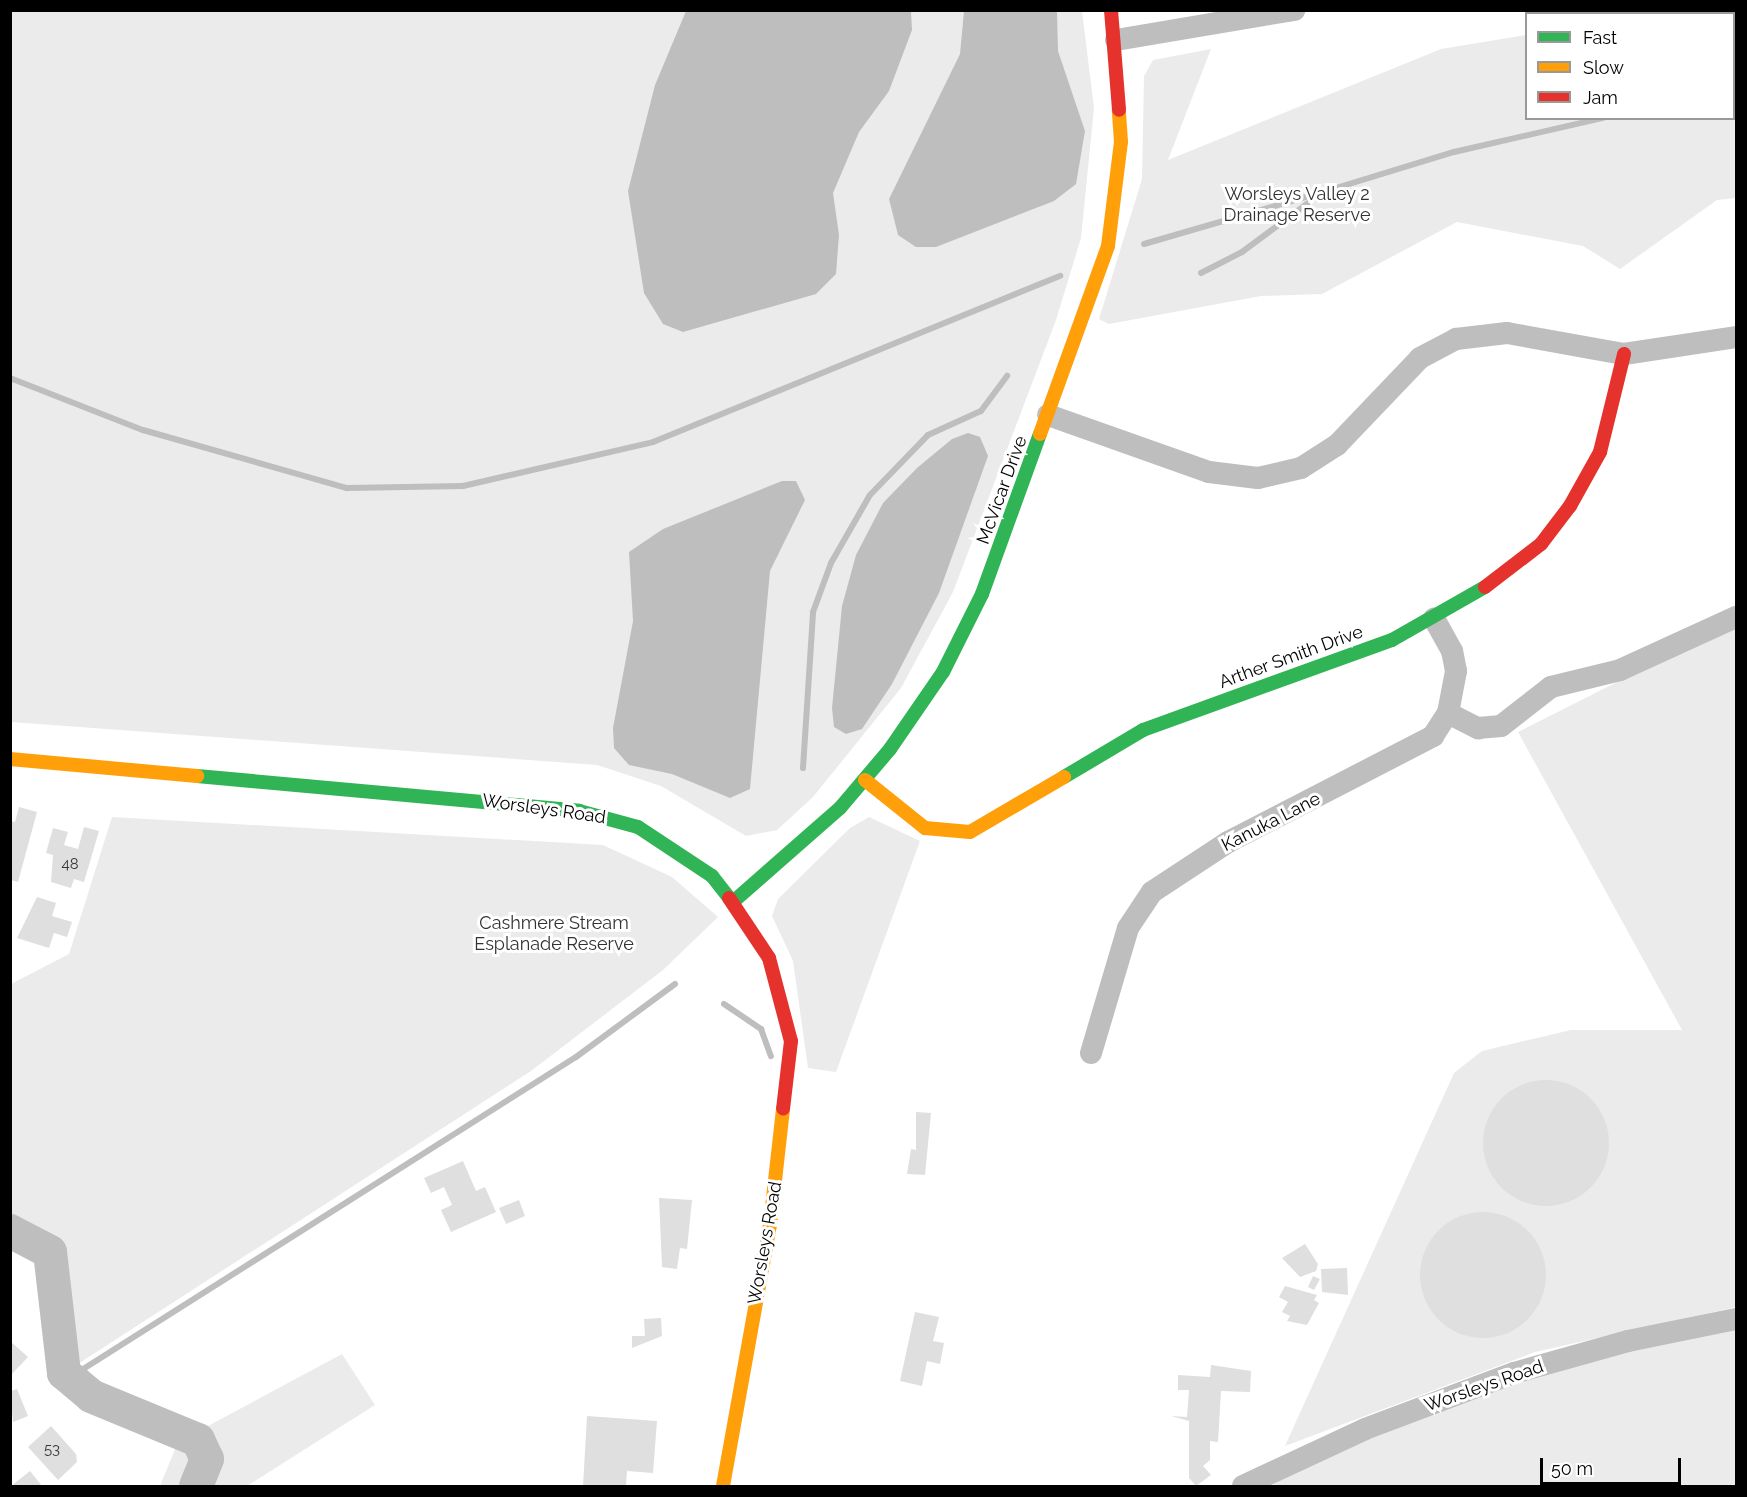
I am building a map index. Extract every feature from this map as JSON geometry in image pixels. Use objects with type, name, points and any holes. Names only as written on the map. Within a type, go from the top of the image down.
[{"type":"street","name":"McVicar Drive","points":[[734,901],[810,836],[865,780],[916,715],[962,636],[1097,282],[1115,212],[1121,142],[1116,40],[1111,10]]},
{"type":"street","points":[[1116,40],[1294,10]]},
{"type":"street","points":[[1048,415],[1209,472],[1258,477],[1301,468],[1337,445],[1420,358],[1456,339],[1507,333],[1624,354],[1737,337]]},
{"type":"street","name":"Arther Smith Drive","points":[[865,780],[925,828],[970,832],[1143,730],[1392,639],[1434,619],[1505,574],[1556,526],[1600,452],[1624,354]]},
{"type":"street","points":[[1448,713],[1479,728],[1500,726],[1551,687],[1620,670],[1737,617]]},
{"type":"street","name":"Kanuka Lane","points":[[1091,1053],[1128,928],[1152,892],[1228,842],[1423,745],[1448,713],[1456,671],[1452,651],[1434,619]]},
{"type":"street","name":"Worsleys Road","points":[[10,759],[579,811],[665,841],[734,901],[754,929],[782,992],[791,1058],[770,1225],[723,1486]]},
{"type":"street","name":"Worsleys Road","points":[[1243,1486],[1365,1430],[1514,1373],[1628,1341],[1737,1319]]},
{"type":"green space","name":"Worsleys Valley 2 Drainage Reserve","points":[[1612,10],[1736,11],[1736,198],[1717,200],[1620,269],[1583,246],[1457,222],[1322,294],[1261,296],[1109,324],[1099,319],[1142,179],[1144,76],[1153,60],[1211,49],[1168,160],[1441,49],[1525,35],[1525,120],[1735,120],[1735,12],[1607,12]]},
{"type":"green space","points":[[10,11],[1082,11],[1094,108],[1081,238],[1056,320],[953,592],[901,688],[813,797],[777,830],[746,836],[661,786],[597,765],[11,722]]},
{"type":"green space","points":[[1736,622],[1736,1307],[1535,1352],[1285,1446],[1454,1073],[1482,1051],[1571,1030],[1682,1030],[1518,732]]},
{"type":"green space","name":"Cashmere Stream Esplanade Reserve","points":[[112,817],[603,845],[672,877],[718,917],[663,970],[531,1071],[64,1373],[50,1252],[11,1231],[11,984],[69,954]]},
{"type":"green space","points":[[869,817],[920,841],[836,1072],[808,1068],[793,961],[772,916],[778,899],[850,828]]},
{"type":"green space","points":[[1736,1319],[1736,1486],[1271,1486],[1365,1429],[1514,1373]]},
{"type":"green space","points":[[342,1354],[375,1405],[247,1486],[160,1486],[178,1442]]},
{"type":"shaded area","points":[[686,11],[911,11],[912,30],[889,91],[859,132],[833,193],[839,235],[836,274],[816,294],[683,332],[663,324],[644,293],[628,191],[655,85]]},
{"type":"shaded area","points":[[964,11],[1057,11],[1058,51],[1085,131],[1076,184],[1054,201],[936,247],[916,247],[898,235],[889,199],[960,54]]},
{"type":"shaded area","points":[[968,433],[980,437],[988,456],[939,593],[892,684],[862,729],[846,734],[834,727],[832,708],[842,606],[856,555],[883,503],[917,468],[952,439]]},
{"type":"shaded area","points":[[782,481],[796,481],[805,500],[770,571],[750,789],[730,798],[672,774],[629,765],[614,748],[613,728],[633,621],[629,552],[663,529]]},
{"type":"building","points":[[19,807],[37,812],[18,882],[10,880],[10,821],[15,822]]},
{"type":"building","points":[[84,827],[99,831],[84,882],[74,879],[71,888],[51,882],[53,855],[46,853],[53,828],[68,832],[64,845],[78,849]]},
{"type":"building","points":[[37,897],[56,903],[52,916],[72,922],[67,937],[54,933],[49,948],[17,938]]},
{"type":"building","points":[[1546,1080],[1570,1085],[1591,1098],[1604,1119],[1609,1143],[1604,1167],[1591,1188],[1570,1201],[1546,1206],[1522,1201],[1501,1188],[1488,1167],[1483,1143],[1488,1119],[1501,1098],[1522,1085]]},
{"type":"building","points":[[916,1112],[931,1113],[925,1175],[907,1174],[911,1149],[916,1150]]},
{"type":"building","points":[[463,1161],[476,1191],[485,1187],[496,1212],[451,1232],[441,1210],[452,1205],[444,1187],[431,1193],[424,1178]]},
{"type":"building","points":[[659,1198],[692,1200],[687,1249],[680,1248],[677,1269],[662,1267]]},
{"type":"building","points":[[519,1200],[525,1216],[506,1224],[499,1208]]},
{"type":"building","points":[[1483,1212],[1507,1217],[1528,1230],[1541,1251],[1546,1275],[1541,1299],[1528,1320],[1507,1333],[1483,1338],[1459,1333],[1438,1320],[1425,1299],[1420,1275],[1425,1251],[1438,1230],[1459,1217]]},
{"type":"building","points":[[1305,1244],[1318,1264],[1316,1271],[1300,1277],[1282,1258]]},
{"type":"building","points":[[1347,1268],[1348,1295],[1322,1292],[1321,1269]]},
{"type":"building","points":[[1313,1276],[1320,1279],[1314,1290],[1308,1287]]},
{"type":"building","points":[[1285,1286],[1317,1295],[1314,1300],[1319,1303],[1307,1325],[1287,1321],[1290,1316],[1282,1312],[1288,1302],[1279,1297]]},
{"type":"building","points":[[915,1312],[939,1317],[933,1341],[944,1343],[940,1364],[927,1361],[922,1386],[900,1381]]},
{"type":"building","points":[[661,1318],[662,1336],[632,1348],[632,1336],[645,1336],[644,1319]]},
{"type":"building","points":[[10,1341],[28,1357],[10,1376]]},
{"type":"building","points":[[1211,1365],[1251,1371],[1250,1392],[1221,1391],[1218,1442],[1210,1441],[1210,1460],[1203,1466],[1211,1475],[1196,1486],[1189,1478],[1189,1421],[1171,1416],[1187,1417],[1189,1390],[1178,1390],[1178,1375],[1210,1377]]},
{"type":"building","points":[[17,1389],[28,1416],[13,1422],[10,1391]]},
{"type":"building","points":[[587,1416],[657,1421],[653,1473],[627,1471],[626,1486],[583,1486]]},
{"type":"building","points":[[51,1426],[76,1454],[77,1462],[58,1480],[28,1447]]},
{"type":"building","points":[[30,1471],[42,1486],[11,1486]]},
{"type":"waterway","points":[[1201,273],[1242,252],[1323,192],[1454,152],[1594,120]]},
{"type":"waterway","points":[[1144,244],[1320,193]]},
{"type":"waterway","points":[[10,378],[143,430],[347,488],[463,486],[653,442],[1060,276]]},
{"type":"waterway","points":[[803,768],[813,612],[831,563],[870,495],[928,435],[981,411],[1007,376]]},
{"type":"waterway","points":[[69,1378],[576,1057],[675,984]]},
{"type":"waterway","points":[[724,1004],[761,1029],[771,1056]]},
{"type":"waterway","points":[[10,1231],[50,1252],[64,1373],[91,1396],[198,1440],[207,1459],[196,1486]]},
{"type":"traffic: fast","points":[[734,901],[840,808],[890,749],[943,672],[982,594],[1040,434]]},
{"type":"traffic: fast","points":[[1064,777],[1143,730],[1392,640],[1485,587]]},
{"type":"traffic: fast","points":[[197,776],[579,811],[638,827],[712,876],[729,898]]},
{"type":"traffic: slow","points":[[1040,434],[1108,246],[1121,142],[1119,110]]},
{"type":"traffic: slow","points":[[10,759],[197,776]]},
{"type":"traffic: slow","points":[[865,780],[925,828],[970,832],[1064,777]]},
{"type":"traffic: slow","points":[[723,1486],[770,1225],[783,1109]]},
{"type":"traffic: jam","points":[[1111,10],[1119,110]]},
{"type":"traffic: jam","points":[[1485,587],[1541,544],[1570,506],[1600,452],[1624,354]]},
{"type":"traffic: jam","points":[[729,898],[769,958],[791,1041],[783,1109]]}]
